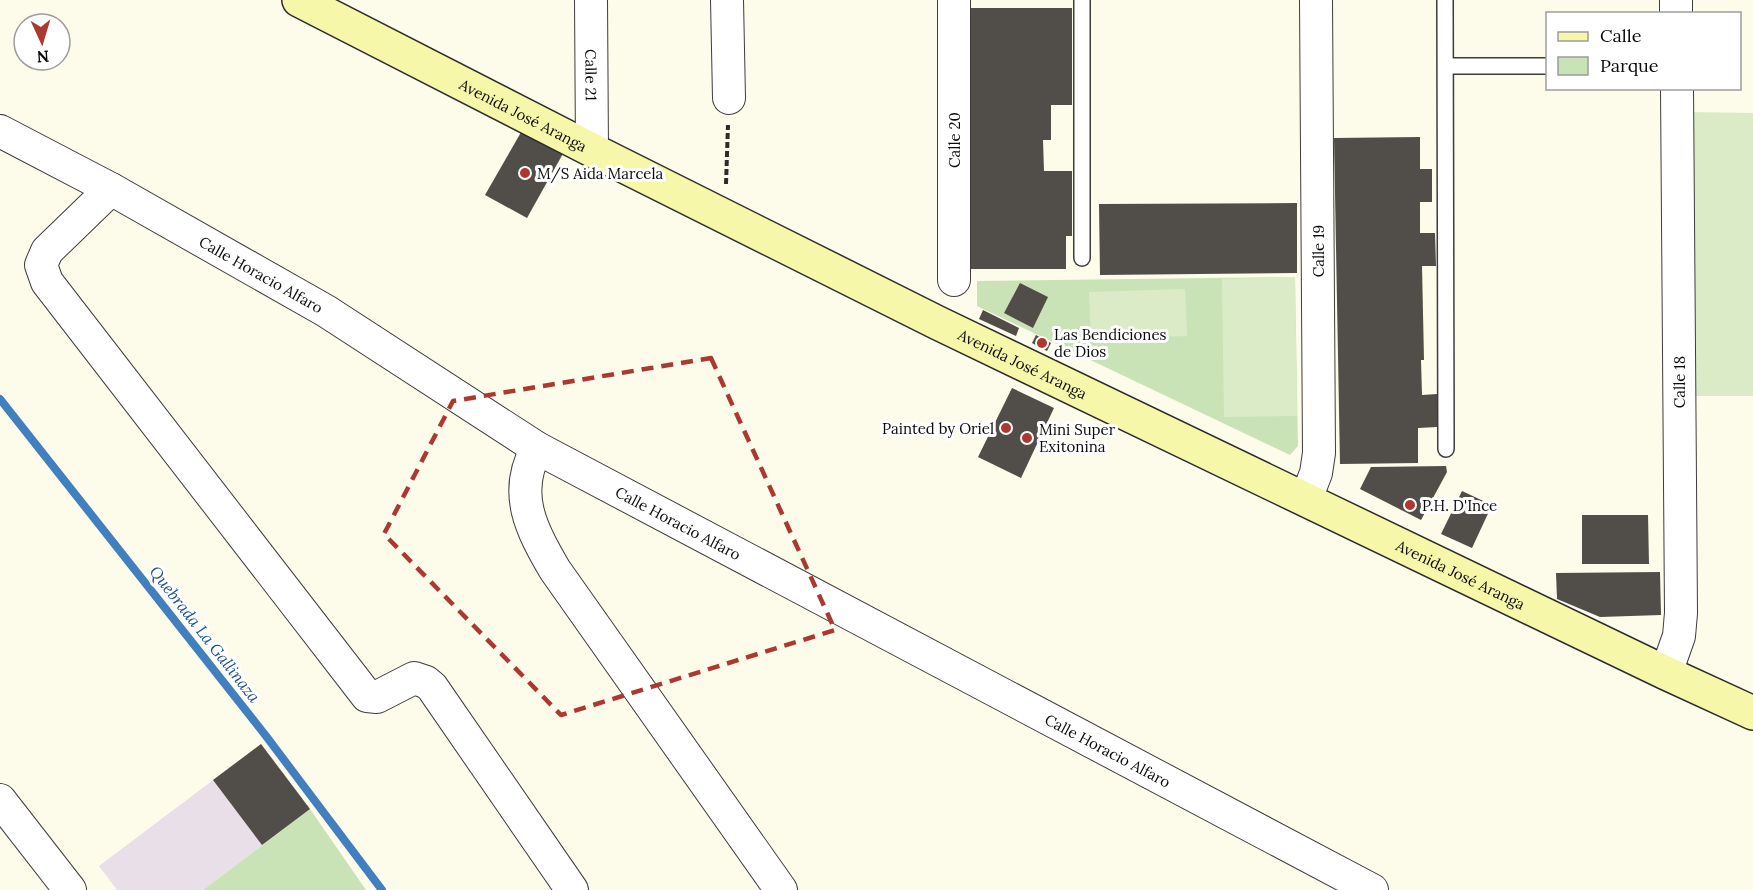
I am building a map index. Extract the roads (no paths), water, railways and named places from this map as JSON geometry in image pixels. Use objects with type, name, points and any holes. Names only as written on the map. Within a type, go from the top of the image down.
[{"type":"street","name":"Avenida José Aranga","points":[[299,0],[948,328],[1753,713]]},
{"type":"street","name":"Calle 21","points":[[591,0],[592,150]]},
{"type":"street","points":[[727,0],[729,98]]},
{"type":"street","name":"Calle 20","points":[[954,0],[954,280]]},
{"type":"street","name":"Calle 19","points":[[1306,499],[1316,473],[1319,453],[1316,0]]},
{"type":"street","name":"Calle 18","points":[[1666,673],[1679,636],[1681,613],[1677,90]]},
{"type":"street","name":"Calle Horacio Alfaro","points":[[0,131],[111,189],[326,310],[537,448],[1372,890]]},
{"type":"street","points":[[111,189],[47,251],[41,265],[47,282],[367,696],[378,697],[414,678],[432,687],[572,890]]},
{"type":"street","points":[[537,448],[528,464],[525,491],[528,515],[539,543],[555,570],[782,890]]},
{"type":"street","points":[[0,800],[70,890]]},
{"type":"lane","points":[[1082,0],[1082,258]]},
{"type":"lane","points":[[1445,0],[1446,449]]},
{"type":"lane","points":[[1446,66],[1546,66]]},
{"type":"waterway","name":"Quebrada La Gallinaza","points":[[0,399],[266,736],[382,890]]},
{"type":"place","name":"M/S Aida Marcela","points":[[525,173]]},
{"type":"place","name":"Las Bendiciones de Dios","points":[[1042,343]]},
{"type":"place","name":"Painted by Oriel","points":[[1006,428]]},
{"type":"place","name":"Mini Super Exitonina","points":[[1027,438]]},
{"type":"place","name":"P.H. D'Ince","points":[[1410,505]]}]
